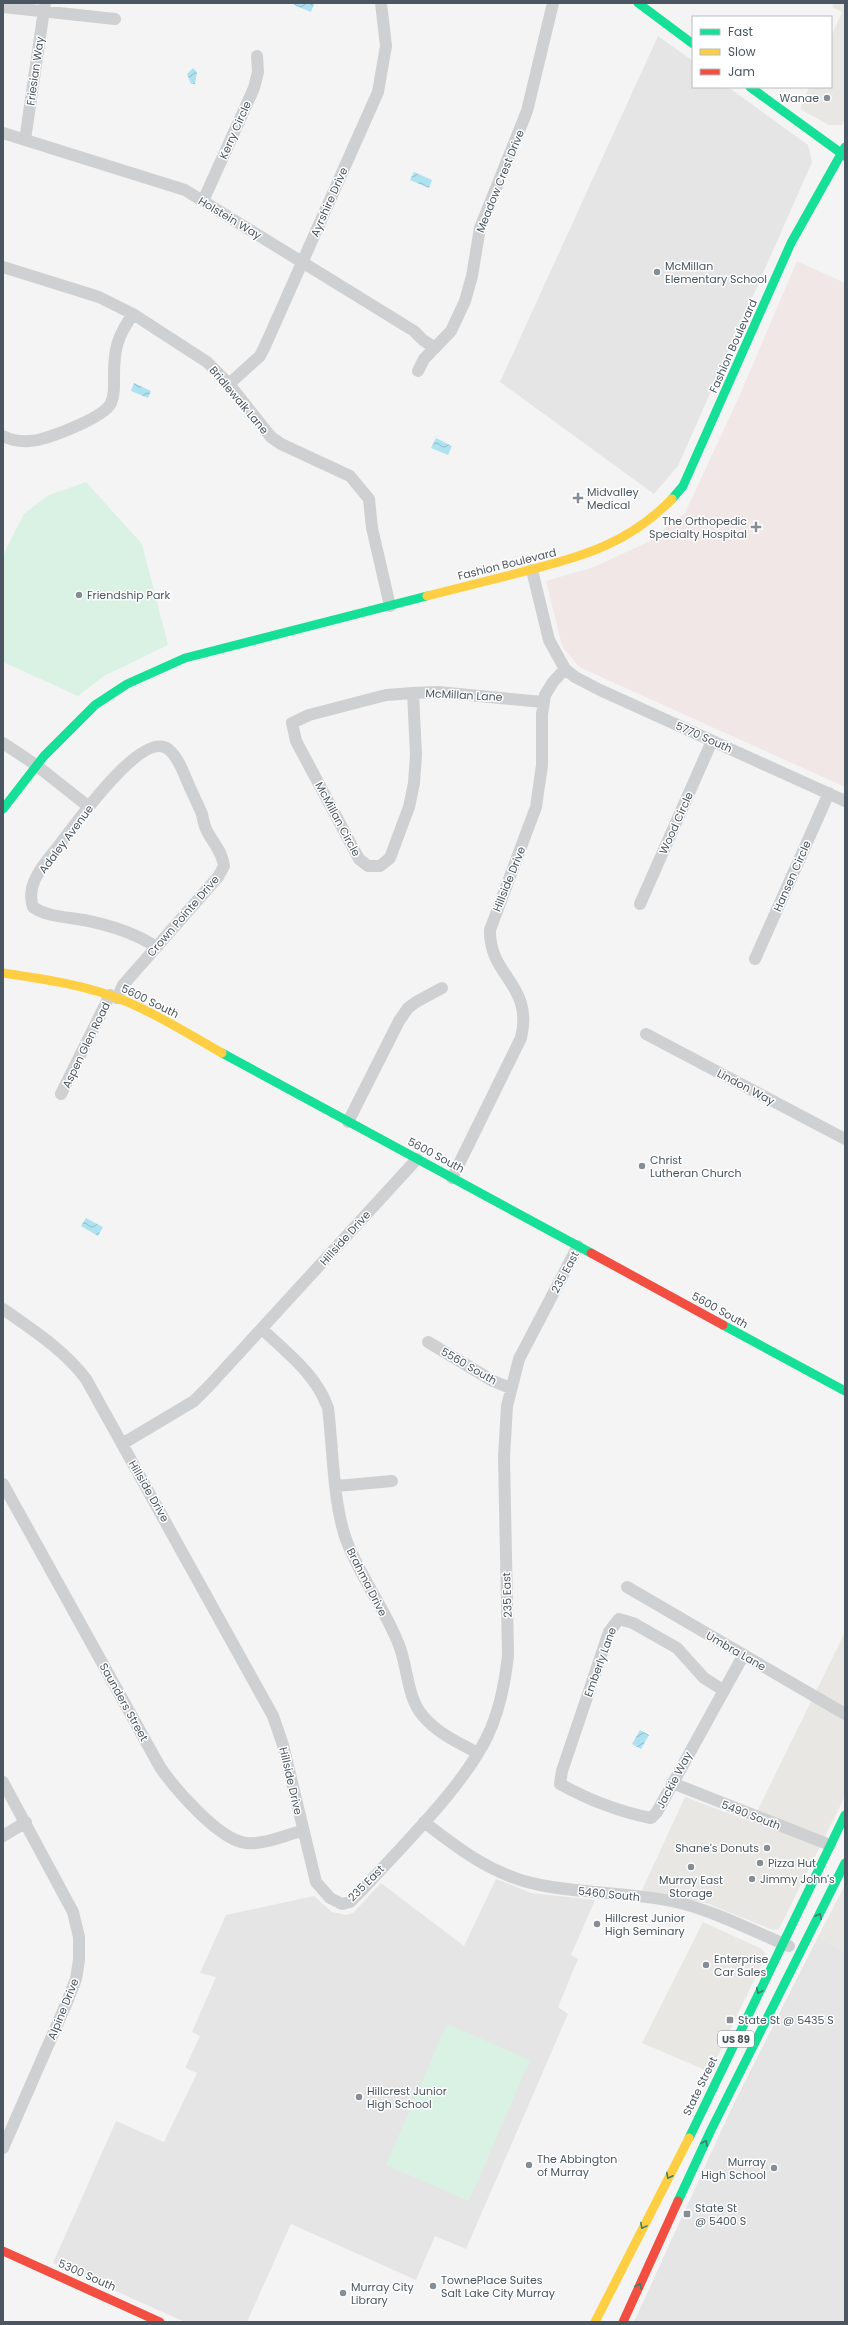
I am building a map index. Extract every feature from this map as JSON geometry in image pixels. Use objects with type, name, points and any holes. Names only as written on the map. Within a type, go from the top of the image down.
[{"type":"street","name":"Ayrshire Drive","points":[[229,384],[260,356],[378,92],[386,46],[381,3]]},
{"type":"street","name":"Meadow Crest Drive","points":[[418,371],[424,359],[450,331],[465,301],[472,276],[480,228],[527,111],[553,3]]},
{"type":"street","points":[[638,3],[692,43]]},
{"type":"street","points":[[3,7],[45,7],[115,19]]},
{"type":"street","name":"Friesian Way","points":[[25,140],[45,7]]},
{"type":"street","name":"Kerry Circle","points":[[203,201],[254,88],[258,72],[257,56]]},
{"type":"street","points":[[751,88],[844,152]]},
{"type":"street","name":"Holstein Way","points":[[3,133],[170,184],[203,201],[303,262],[414,331],[422,340],[435,348]]},
{"type":"street","name":"Fashion Boulevard","points":[[3,808],[36,764],[95,705],[127,684],[161,667],[185,658],[584,556],[622,539],[656,516],[674,498],[683,486],[791,243],[844,152]]},
{"type":"street","name":"Bridlewalk Lane","points":[[3,267],[100,297],[133,314],[207,362],[229,384],[271,437],[281,444],[350,476],[369,499],[372,528],[390,606]]},
{"type":"street","points":[[3,436],[16,441],[29,442],[94,418],[106,411],[114,395],[114,350],[121,332],[133,314]]},
{"type":"street","points":[[532,570],[549,640],[565,669]]},
{"type":"street","name":"Hillside Drive","points":[[452,1178],[521,1038],[525,1022],[519,995],[492,951],[490,930],[536,807],[542,765],[543,702],[549,688],[565,669]]},
{"type":"street","name":"5770 South","points":[[565,669],[585,683],[845,801]]},
{"type":"street","name":"McMillan Lane","points":[[292,722],[308,715],[386,695],[438,692],[527,699],[543,702]]},
{"type":"street","name":"McMillan Circle","points":[[292,722],[296,741],[359,859],[368,866],[380,866],[390,858],[409,807],[414,783],[416,755],[413,693]]},
{"type":"street","name":"Wood Circle","points":[[640,904],[712,741]]},
{"type":"street","points":[[3,743],[36,764],[89,807]]},
{"type":"street","name":"Adaley Avenue","points":[[156,946],[133,934],[113,927],[46,913],[33,907],[30,898],[31,889],[35,880],[89,807],[128,764],[152,747],[163,746]]},
{"type":"street","name":"Crown Pointe Drive","points":[[114,997],[156,946],[218,877],[224,866],[219,851],[206,831],[201,812],[176,758],[163,746]]},
{"type":"street","name":"Hansen Circle","points":[[755,959],[828,794]]},
{"type":"street","name":"5600 South","points":[[3,973],[62,982],[114,997],[142,1009],[845,1392]]},
{"type":"street","points":[[348,1122],[408,1008],[442,988]]},
{"type":"street","name":"Aspen Glen Road","points":[[61,1094],[114,997]]},
{"type":"street","name":"Lindon Way","points":[[646,1034],[845,1139]]},
{"type":"street","name":"Hillside Drive","points":[[346,1904],[336,1902],[316,1882],[302,1831],[283,1745],[273,1716],[122,1444],[194,1400],[262,1330],[417,1159]]},
{"type":"street","name":"235 East","points":[[346,1904],[364,1888],[424,1822],[478,1753],[493,1724],[506,1680],[508,1625],[504,1430],[510,1388],[528,1340],[578,1246]]},
{"type":"street","points":[[3,1309],[41,1335],[73,1362],[86,1379],[122,1444]]},
{"type":"street","name":"Brahma Drive","points":[[262,1330],[315,1380],[324,1394],[328,1408],[340,1518],[347,1541],[357,1565],[396,1638],[403,1655],[413,1700],[430,1724],[478,1753]]},
{"type":"street","name":"5560 South","points":[[428,1342],[493,1381],[510,1388]]},
{"type":"street","points":[[337,1486],[392,1481]]},
{"type":"street","name":"Saunders Street","points":[[3,1484],[160,1768],[180,1794],[216,1826],[236,1840],[246,1843],[257,1842],[302,1831]]},
{"type":"street","name":"Umbra Lane","points":[[627,1587],[743,1656],[845,1714]]},
{"type":"street","name":"Emberly Lane","points":[[560,1784],[562,1771],[609,1632],[619,1619],[633,1623],[677,1648],[704,1678],[723,1690]]},
{"type":"street","name":"Jackie Way","points":[[560,1784],[574,1792],[638,1815],[651,1818],[657,1812],[743,1656]]},
{"type":"street","name":"Alpine Drive","points":[[3,1782],[26,1822],[73,1912],[79,1936],[79,1960],[76,1979],[3,2148]]},
{"type":"street","name":"5490 South","points":[[672,1783],[830,1845]]},
{"type":"street","name":"State Street","points":[[595,2322],[690,2135],[845,1815]]},
{"type":"street","points":[[3,1836],[26,1822]]},
{"type":"street","name":"5460 South","points":[[424,1822],[476,1861],[517,1879],[540,1885],[677,1903],[712,1914],[802,1951]]},
{"type":"street","name":"US 89","points":[[623,2322],[717,2117],[802,1951],[845,1863]]},
{"type":"street","name":"5300 South","points":[[3,2251],[160,2322]]},
{"type":"shaded area","points":[[834,3],[845,3],[845,119],[842,125],[829,125],[800,109],[809,88],[832,88],[832,35],[842,12],[832,7]]},
{"type":"shaded area","name":"McMillan Elementary School","points":[[658,36],[692,60],[692,88],[729,88],[808,145],[812,162],[678,466],[654,494],[500,382]]},
{"type":"shaded area","name":"The Orthopedic Specialty Hospital","points":[[797,261],[845,283],[845,787],[579,667],[562,646],[546,581],[594,567],[648,542],[685,513],[739,397]]},
{"type":"shaded area","points":[[845,1632],[845,1796],[779,1929],[773,1930],[706,1903],[642,1890],[685,1797],[752,1822]]},
{"type":"shaded area","name":"Hillcrest Junior High School","points":[[496,1879],[531,1893],[595,1900],[571,1955],[578,1959],[558,2007],[568,2014],[466,2249],[435,2236],[416,2280],[291,2224],[247,2322],[185,2322],[53,2263],[116,2121],[164,2142],[197,2073],[185,2068],[200,2036],[192,2032],[216,1977],[200,1973],[226,1915],[314,1896],[332,1912],[346,1915],[353,1913],[381,1883],[464,1946]]},
{"type":"shaded area","points":[[845,1885],[845,1952],[818,1937]]},
{"type":"shaded area","points":[[703,1922],[762,1949],[766,1955],[710,2072],[642,2043]]},
{"type":"shaded area","name":"Murray High School","points":[[818,1937],[845,1952],[845,2322],[634,2322],[734,2103]]},
{"type":"green space","name":"Friendship Park","points":[[86,482],[142,544],[168,645],[104,676],[78,696],[3,662],[3,557],[24,514],[47,496]]},
{"type":"green space","points":[[447,2024],[530,2060],[469,2201],[386,2165]]},
{"type":"water","points":[[295,3],[314,4],[311,12],[294,5]]},
{"type":"water","points":[[193,68],[197,72],[195,84],[191,84],[187,74]]},
{"type":"water","points":[[414,172],[432,180],[429,188],[410,180]]},
{"type":"water","points":[[134,383],[151,391],[148,398],[131,391]]},
{"type":"water","points":[[436,438],[452,446],[448,455],[431,448]]},
{"type":"water","points":[[86,1218],[103,1227],[98,1236],[81,1226]]},
{"type":"water","points":[[640,1730],[649,1735],[641,1749],[632,1744]]},
{"type":"traffic: fast","points":[[638,3],[692,43]]},
{"type":"traffic: fast","points":[[751,88],[845,156]]},
{"type":"traffic: fast","points":[[672,499],[683,486],[791,243],[845,147]]},
{"type":"traffic: fast","points":[[3,809],[44,756],[95,705],[127,684],[185,658],[427,596]]},
{"type":"traffic: fast","points":[[222,1053],[591,1253]]},
{"type":"traffic: fast","points":[[723,1325],[845,1391]]},
{"type":"traffic: fast","points":[[689,2138],[845,1815]]},
{"type":"traffic: fast","points":[[678,2201],[711,2130],[845,1863]]},
{"type":"traffic: slow","points":[[427,596],[544,566],[603,547],[638,528],[672,499]]},
{"type":"traffic: slow","points":[[3,973],[65,983],[110,995],[150,1012],[222,1053]]},
{"type":"traffic: slow","points":[[595,2322],[689,2138]]},
{"type":"traffic: jam","points":[[591,1253],[723,1325]]},
{"type":"traffic: jam","points":[[623,2322],[678,2201]]},
{"type":"traffic: jam","points":[[3,2251],[160,2322]]},
{"type":"place","name":"Wanae","points":[[827,98]]},
{"type":"place","name":"McMillan Elementary School","points":[[657,272]]},
{"type":"place","name":"Midvalley Medical","points":[[578,498]]},
{"type":"place","name":"The Orthopedic Specialty Hospital","points":[[756,527]]},
{"type":"place","name":"Friendship Park","points":[[79,595]]},
{"type":"place","name":"Christ Lutheran Church","points":[[642,1166]]},
{"type":"place","name":"Shane's Donuts","points":[[767,1848]]},
{"type":"place","name":"Pizza Hut","points":[[760,1863]]},
{"type":"place","name":"Murray East Storage","points":[[691,1867]]},
{"type":"place","name":"Jimmy John's","points":[[752,1879]]},
{"type":"place","name":"Hillcrest Junior High Seminary","points":[[597,1924]]},
{"type":"place","name":"Enterprise Car Sales","points":[[706,1965]]},
{"type":"place","name":"State St @ 5435 S","points":[[730,2020]]},
{"type":"place","name":"Hillcrest Junior High School","points":[[359,2097]]},
{"type":"place","name":"The Abbington of Murray","points":[[529,2165]]},
{"type":"place","name":"Murray High School","points":[[774,2168]]},
{"type":"place","name":"State St @ 5400 S","points":[[687,2214]]},
{"type":"place","name":"TownePlace Suites Salt Lake City Murray","points":[[433,2286]]},
{"type":"place","name":"Murray City Library","points":[[343,2293]]}]
